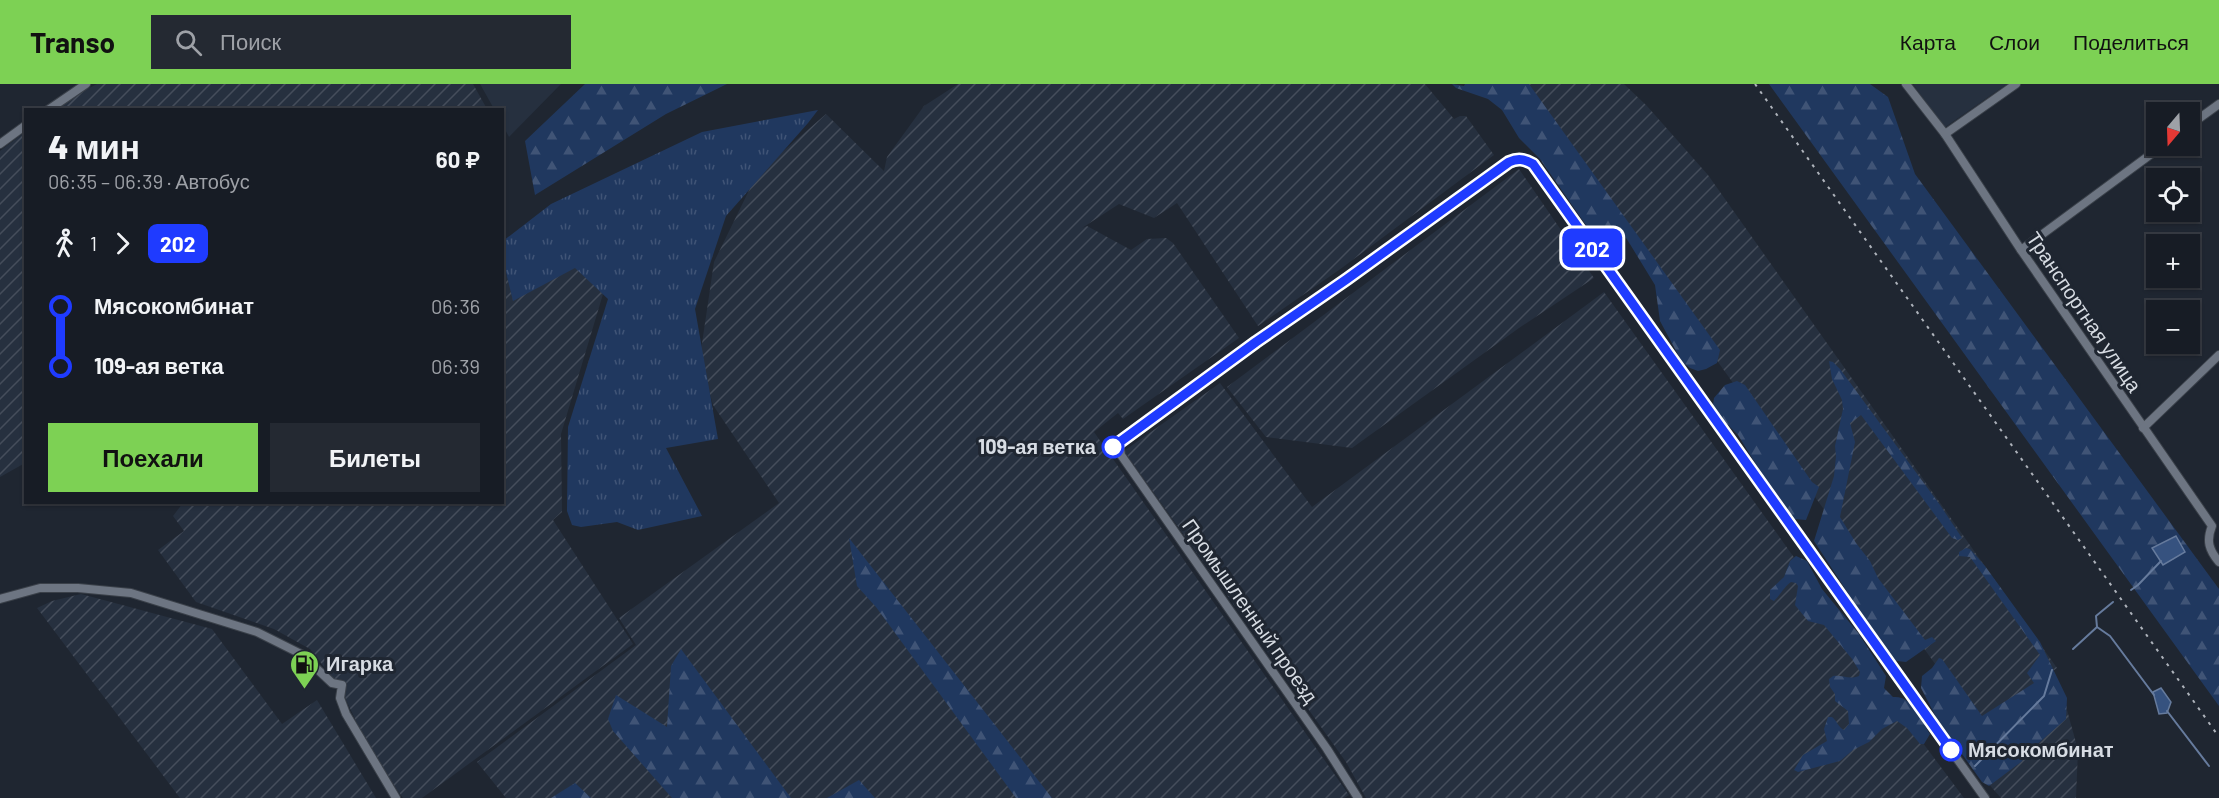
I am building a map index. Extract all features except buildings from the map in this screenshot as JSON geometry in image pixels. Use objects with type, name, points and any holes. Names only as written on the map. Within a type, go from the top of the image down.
[{"type":"street","points":[[51,108],[86,84]]},
{"type":"street","name":"Транспортная улица","points":[[1906,84],[1945,134],[2021,250],[2212,526]]},
{"type":"street","points":[[1945,134],[2016,84]]},
{"type":"street","points":[[2200,118],[2219,104]]},
{"type":"street","points":[[0,144],[24,126]]},
{"type":"street","points":[[2021,250],[2148,156]]},
{"type":"street","name":"Промышленный проезд","points":[[1358,798],[1327,749],[1121,455],[1119,443],[1256,342],[1509,162],[1522,159],[1533,164],[1985,798]]},
{"type":"street","points":[[2143,428],[2219,355]]},
{"type":"street","points":[[2219,519],[2212,526],[2207,538],[2210,549],[2219,562]]},
{"type":"street","points":[[0,599],[40,588],[78,588],[131,593],[257,632],[300,654],[332,683],[342,685],[340,698],[346,714],[396,798]]},
{"type":"shaded area","points":[[97,84],[473,84],[486,108],[59,108],[74,96]]},
{"type":"shaded area","points":[[480,84],[561,84],[509,137],[504,128],[504,108],[493,108]]},
{"type":"shaded area","points":[[958,84],[1425,84],[1454,119],[1466,116],[1494,155],[1339,270],[1258,326],[1177,203],[1154,218],[1119,204],[1082,228],[1087,226],[1131,250],[1147,239],[1166,238],[1173,243],[1239,338],[1123,419],[1118,413],[1094,432],[1349,795],[1344,798],[506,798],[477,762],[636,645],[619,618],[779,503],[713,405],[700,357],[714,262],[757,174],[826,114],[884,171],[887,157],[924,106]]},
{"type":"shaded area","points":[[1518,84],[1624,84],[1647,106],[1708,175],[2057,668],[1979,725]]},
{"type":"shaded area","points":[[1913,84],[2007,84],[1944,128]]},
{"type":"shaded area","points":[[24,133],[24,464],[0,477],[0,151]]},
{"type":"shaded area","points":[[1519,169],[1594,278],[1519,328],[1352,448],[1266,437],[1227,387]]},
{"type":"shaded area","points":[[581,262],[603,294],[561,434],[562,512],[553,520],[633,644],[422,798],[403,798],[372,755],[340,687],[310,649],[274,629],[196,602],[158,550],[184,531],[173,516],[182,504],[504,504],[504,276]]},
{"type":"shaded area","points":[[1604,292],[1793,556],[1896,707],[1964,798],[1366,798],[1346,762],[1124,451],[1220,383],[1312,507]]},
{"type":"shaded area","points":[[2176,536],[2185,552],[2163,565],[2152,548]]},
{"type":"shaded area","points":[[81,594],[212,629],[282,724],[317,700],[376,798],[180,798],[37,608],[52,601]]},
{"type":"shaded area","points":[[2161,688],[2171,702],[2167,713],[2159,714],[2153,692]]},
{"type":"shaded area","points":[[2067,710],[2078,750],[2076,798],[2001,798],[1986,781]]},
{"type":"green space","points":[[585,84],[727,84],[666,114],[535,195],[525,141]]},
{"type":"green space","points":[[1452,84],[1464,86],[1465,84],[1529,84],[1720,350],[1717,363],[1698,371],[1682,362],[1660,321],[1655,285],[1625,236],[1613,229],[1595,233],[1590,231],[1540,159],[1519,138],[1502,110],[1488,99],[1456,88]]},
{"type":"green space","points":[[1769,84],[1870,84],[1888,97],[1915,174],[2219,589],[2219,706]]},
{"type":"green space","points":[[818,110],[726,216],[695,309],[718,439],[666,448],[702,516],[638,530],[617,522],[581,527],[572,525],[567,511],[568,427],[608,299],[575,268],[513,301],[504,264],[504,240],[551,204],[702,132]]},
{"type":"green space","points":[[1829,361],[1840,369],[1962,538],[1958,540],[1952,538],[1861,415],[1850,423],[1855,442],[1840,517],[1870,561],[1878,578],[1925,640],[1932,637],[1936,641],[1906,662],[1890,657],[1885,646],[1814,541],[1834,476],[1835,446],[1843,409],[1842,400],[1832,379]]},
{"type":"green space","points":[[1737,381],[1745,385],[1812,482],[1819,487],[1806,520],[1794,519],[1765,479],[1738,435],[1723,420],[1713,405],[1714,398],[1725,385]]},
{"type":"green space","points":[[849,538],[1052,798],[1016,798],[876,607],[857,586]]},
{"type":"green space","points":[[1966,548],[1970,549],[1985,566],[2040,642],[2067,698],[2066,719],[2033,748],[2021,762],[1989,786],[1982,782],[1937,719],[1921,688],[1922,676],[1939,658],[1942,659],[1982,716],[2034,683],[2027,673],[2040,655],[1970,557],[1959,556],[1959,552]]},
{"type":"green space","points":[[1796,556],[1807,561],[1822,589],[1859,634],[1886,676],[1884,688],[1893,697],[1900,697],[1915,709],[1930,734],[1924,744],[1920,744],[1907,728],[1897,721],[1882,729],[1869,742],[1853,750],[1840,761],[1798,772],[1794,770],[1803,755],[1827,741],[1824,729],[1828,717],[1832,717],[1844,730],[1849,724],[1848,711],[1835,701],[1835,694],[1830,687],[1829,679],[1833,676],[1855,677],[1859,676],[1860,672],[1824,625],[1808,621],[1795,605],[1798,586],[1796,583],[1791,582],[1774,601],[1770,599],[1770,590],[1784,577],[1790,561]]},
{"type":"green space","points":[[681,649],[791,798],[672,798],[613,731],[608,719],[616,695],[667,727],[671,666]]},
{"type":"green space","points":[[859,780],[875,798],[827,798]]},
{"type":"green space","points":[[575,783],[591,798],[551,798]]},
{"type":"waterway","points":[[2131,590],[2161,561]]},
{"type":"waterway","points":[[2073,649],[2097,627],[2096,616],[2113,602]]},
{"type":"waterway","points":[[2097,627],[2110,636],[2154,695]]},
{"type":"waterway","points":[[1975,766],[2044,696],[2052,670]]},
{"type":"waterway","points":[[2167,711],[2209,766]]},
{"type":"railway","points":[[1755,84],[2219,737]]},
{"type":"bus line","name":"202","points":[[1113,447],[1509,162],[1515,159],[1528,161],[1533,164],[1951,750]]},
{"type":"place","name":"109-ая ветка","points":[[1113,447]]},
{"type":"place","name":"Игарка","points":[[305,690]]},
{"type":"place","name":"Мясокомбинат","points":[[1951,750]]}]
